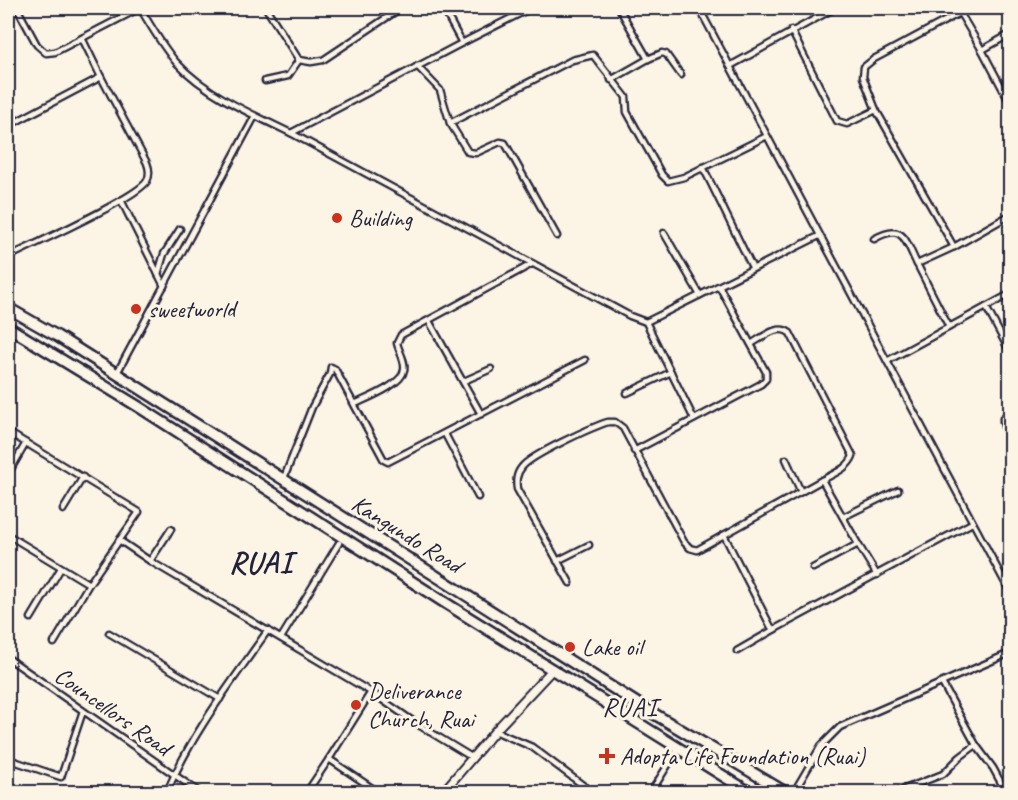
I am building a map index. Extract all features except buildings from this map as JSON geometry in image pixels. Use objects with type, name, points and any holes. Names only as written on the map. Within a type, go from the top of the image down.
[{"type":"highway","name":"Kangundo Road","points":[[8,308],[117,373],[646,709],[785,792]]},
{"type":"highway","name":"Kangundo Road","points":[[8,327],[139,407],[447,604],[749,792]]},
{"type":"highway","points":[[749,792],[762,778]]},
{"type":"street","points":[[17,8],[37,45],[46,53],[55,52],[140,8],[159,39],[177,62],[209,89],[255,116],[291,133],[532,264],[630,316],[646,322],[694,419]]},
{"type":"street","points":[[266,8],[299,60],[311,62],[323,60],[401,8]]},
{"type":"street","points":[[443,8],[462,43]]},
{"type":"street","points":[[291,133],[531,8]]},
{"type":"street","points":[[619,8],[648,59]]},
{"type":"street","points":[[699,8],[972,523],[1011,592]]},
{"type":"street","points":[[730,66],[834,8]]},
{"type":"street","points":[[954,247],[876,110],[863,77],[864,67],[874,59],[969,8]]},
{"type":"street","points":[[1007,8],[1011,15]]},
{"type":"street","points":[[960,13],[1011,103]]},
{"type":"street","points":[[791,30],[837,121],[847,124],[876,110]]},
{"type":"street","points":[[982,50],[1011,34]]},
{"type":"street","points":[[8,257],[121,200],[147,181],[148,168],[82,38]]},
{"type":"street","points":[[612,80],[662,53],[666,54],[681,75]]},
{"type":"street","points":[[450,123],[582,56],[593,55],[626,98],[627,112],[662,175],[668,181],[684,177],[767,136]]},
{"type":"street","points":[[265,81],[288,76],[299,60]]},
{"type":"street","points":[[417,66],[440,90],[450,123],[468,152],[476,153],[500,141],[505,143],[556,236]]},
{"type":"street","points":[[8,126],[101,77]]},
{"type":"street","points":[[117,373],[255,116]]},
{"type":"street","points":[[703,167],[753,267]]},
{"type":"street","points":[[121,200],[164,286]]},
{"type":"street","points":[[917,264],[954,247],[1011,215]]},
{"type":"street","points":[[158,274],[164,254],[180,229]]},
{"type":"street","points":[[874,240],[886,233],[897,232],[902,236],[949,327]]},
{"type":"street","points":[[663,233],[700,295]]},
{"type":"street","points":[[646,322],[819,236]]},
{"type":"street","points":[[355,404],[401,378],[404,367],[398,339],[401,335],[532,264]]},
{"type":"street","points":[[634,451],[764,381],[766,372],[719,286]]},
{"type":"street","points":[[887,360],[1011,294]]},
{"type":"street","points":[[986,307],[1011,352]]},
{"type":"street","points":[[429,321],[481,414]]},
{"type":"street","points":[[570,583],[517,489],[516,480],[519,471],[527,463],[608,422],[620,424],[684,542],[690,548],[697,550],[845,467],[850,462],[853,456],[790,333],[780,329],[751,344]]},
{"type":"street","points":[[283,479],[312,407],[330,374],[331,366],[335,369],[387,462],[585,360]]},
{"type":"street","points":[[464,381],[491,369]]},
{"type":"street","points":[[627,393],[671,372]]},
{"type":"street","points":[[1011,412],[1003,418],[1003,425],[1011,446]]},
{"type":"street","points":[[8,432],[139,512],[89,584],[54,643]]},
{"type":"street","points":[[445,434],[478,497]]},
{"type":"street","points":[[8,474],[26,444]]},
{"type":"street","points":[[786,459],[801,492]]},
{"type":"street","points":[[63,510],[82,477]]},
{"type":"street","points":[[822,480],[877,575]]},
{"type":"street","points":[[843,517],[898,490]]},
{"type":"street","points":[[736,651],[972,523]]},
{"type":"street","points":[[150,561],[171,529]]},
{"type":"street","points":[[8,535],[89,584]]},
{"type":"street","points":[[724,535],[771,627],[775,629]]},
{"type":"street","points":[[119,540],[150,561],[371,692],[417,724],[473,758]]},
{"type":"street","points":[[281,638],[339,543]]},
{"type":"street","points":[[813,568],[858,544]]},
{"type":"street","points":[[557,561],[589,545]]},
{"type":"street","points":[[31,618],[61,568]]},
{"type":"street","points":[[167,792],[174,775],[220,699],[268,630]]},
{"type":"street","points":[[109,633],[220,699]]},
{"type":"street","points":[[794,792],[821,746],[840,727],[1011,653]]},
{"type":"street","name":"Councellors Road","points":[[8,658],[199,792]]},
{"type":"street","points":[[443,792],[495,731],[553,669]]},
{"type":"street","points":[[942,683],[976,745],[993,768],[1006,792]]},
{"type":"street","points":[[307,792],[371,692]]},
{"type":"street","points":[[8,759],[61,777],[83,711]]},
{"type":"street","points":[[495,731],[532,747],[592,792]]},
{"type":"street","points":[[897,792],[943,774],[976,745]]},
{"type":"street","points":[[651,792],[679,747]]},
{"type":"street","points":[[329,759],[378,792]]},
{"type":"street","points":[[449,784],[461,792]]},
{"type":"place","name":"Building","points":[[337,218]]},
{"type":"place","name":"sweetworld","points":[[136,309]]},
{"type":"place","name":"Lake oil","points":[[570,647]]},
{"type":"place","name":"Deliverance Church, Ruai","points":[[356,705]]},
{"type":"place","name":"Adopta Life Foundation (Ruai)","points":[[607,756]]},
{"type":"district","name":"RUAI","points":[[261,563]]},
{"type":"district","name":"RUAI","points":[[630,707]]}]
